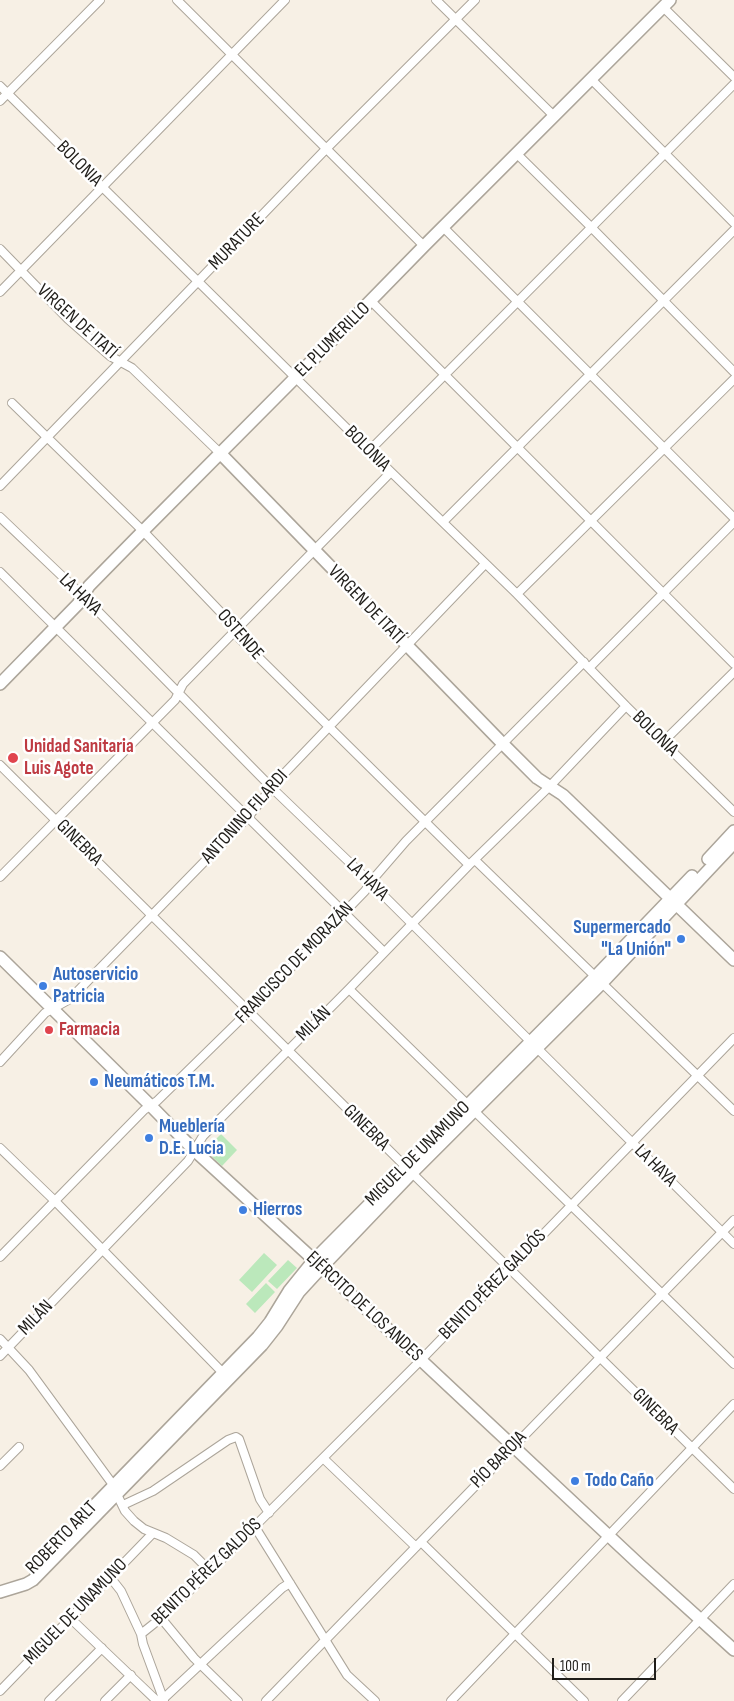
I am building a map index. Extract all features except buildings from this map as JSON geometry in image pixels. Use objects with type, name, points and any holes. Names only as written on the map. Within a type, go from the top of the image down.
[{"type":"street","points":[[0,101],[100,0]]},
{"type":"street","points":[[177,0],[424,246]]},
{"type":"street","points":[[0,292],[284,0]]},
{"type":"street","points":[[436,0],[554,116]]},
{"type":"street","name":"MURATURE","points":[[0,486],[326,149],[475,0]]},
{"type":"street","points":[[667,4],[734,77]]},
{"type":"street","name":"EL PLUMERILLO","points":[[0,684],[78,604],[89,586],[142,531],[667,4]]},
{"type":"street","points":[[591,79],[734,223]]},
{"type":"street","points":[[369,451],[734,84]]},
{"type":"street","name":"BOLONIA","points":[[0,86],[369,451],[517,594],[626,706],[734,812]]},
{"type":"street","points":[[516,154],[734,372]]},
{"type":"street","points":[[443,228],[734,518]]},
{"type":"street","points":[[443,522],[734,230]]},
{"type":"street","name":"VIRGEN DE ITATÍ","points":[[0,249],[68,319],[110,356],[132,368],[220,454],[537,778],[563,795],[734,960]]},
{"type":"street","points":[[371,301],[734,664]]},
{"type":"street","points":[[517,594],[734,378]]},
{"type":"street","name":"OSTENDE","points":[[12,403],[142,531],[229,620],[240,638],[329,727],[426,821],[599,979],[734,1111]]},
{"type":"street","points":[[0,877],[175,700],[183,684],[391,472]]},
{"type":"street","name":"LA HAYA","points":[[0,517],[82,596],[272,788],[371,882],[734,1244]]},
{"type":"street","name":"FRANCISCO DE MORAZÁN","points":[[0,1258],[144,1110],[157,1101],[248,1012],[365,891],[406,841],[503,744],[664,594],[734,522]]},
{"type":"street","name":"ANTONINO FILARDI","points":[[0,1062],[45,1013],[70,999],[153,915],[248,817],[278,780],[485,564]]},
{"type":"street","points":[[0,572],[384,952]]},
{"type":"street","points":[[663,742],[734,672]]},
{"type":"street","name":"MILÁN","points":[[0,1356],[188,1161],[203,1136],[350,989],[472,862],[550,786],[626,706]]},
{"type":"street","name":"GINEBRA","points":[[0,765],[408,1170],[734,1489]]},
{"type":"street","name":"MIGUEL DE UNAMUNO","points":[[673,902],[734,831]]},
{"type":"street","name":"MIGUEL DE UNAMUNO","points":[[115,1490],[226,1376],[269,1337],[318,1264],[408,1170],[599,979],[673,902],[734,843]]},
{"type":"street","name":"EJÉRCITO DE LOS ANDES","points":[[0,957],[194,1151],[734,1650]]},
{"type":"street","points":[[350,989],[734,1364]]},
{"type":"street","name":"BENITO PÉREZ GALDÓS","points":[[141,1634],[161,1618],[255,1527],[421,1360],[734,1038]]},
{"type":"street","points":[[0,1148],[55,1201],[226,1376]]},
{"type":"street","name":"PÍO BAROJA","points":[[266,1701],[734,1220]]},
{"type":"street","points":[[0,1338],[29,1370],[115,1490],[134,1522],[194,1555],[210,1571]]},
{"type":"street","points":[[451,1701],[734,1404]]},
{"type":"street","points":[[123,1505],[153,1491],[228,1440],[236,1437],[239,1439],[260,1499],[269,1512]]},
{"type":"street","points":[[0,1466],[19,1447]]},
{"type":"street","points":[[323,1458],[419,1545],[584,1701]]},
{"type":"street","name":"ROBERTO ARLT","points":[[5,1590],[33,1580],[115,1490]]},
{"type":"street","points":[[255,1527],[324,1640],[351,1680],[375,1701]]},
{"type":"street","name":"MIGUEL DE UNAMUNO","points":[[0,1691],[153,1533]]},
{"type":"street","points":[[110,1577],[121,1591],[141,1634],[161,1700]]},
{"type":"street","points":[[161,1700],[282,1588],[290,1583]]},
{"type":"street","points":[[622,1701],[734,1584]]},
{"type":"street","points":[[70,1618],[131,1675],[161,1700]]},
{"type":"street","points":[[161,1618],[200,1664],[238,1701]]},
{"type":"street","points":[[49,1701],[102,1648]]},
{"type":"street","points":[[105,1701],[131,1675]]},
{"type":"green space","points":[[221,1134],[237,1150],[222,1166],[205,1150]]},
{"type":"green space","points":[[264,1253],[277,1265],[252,1292],[239,1280]]},
{"type":"green space","points":[[288,1260],[297,1268],[277,1289],[268,1281]]},
{"type":"green space","points":[[266,1283],[275,1292],[255,1313],[246,1304]]},
{"type":"place","name":"Unidad Sanitaria Luis Agote","points":[[13,758]]},
{"type":"place","name":"Supermercado \"La Unión\"","points":[[681,939]]},
{"type":"place","name":"Autoservicio Patricia","points":[[43,986]]},
{"type":"place","name":"Farmacia","points":[[49,1030]]},
{"type":"place","name":"Neumáticos T.M.","points":[[94,1082]]},
{"type":"place","name":"Mueblería D.E. Lucia","points":[[149,1138]]},
{"type":"place","name":"Hierros","points":[[243,1210]]},
{"type":"place","name":"Todo Caño","points":[[575,1481]]}]
